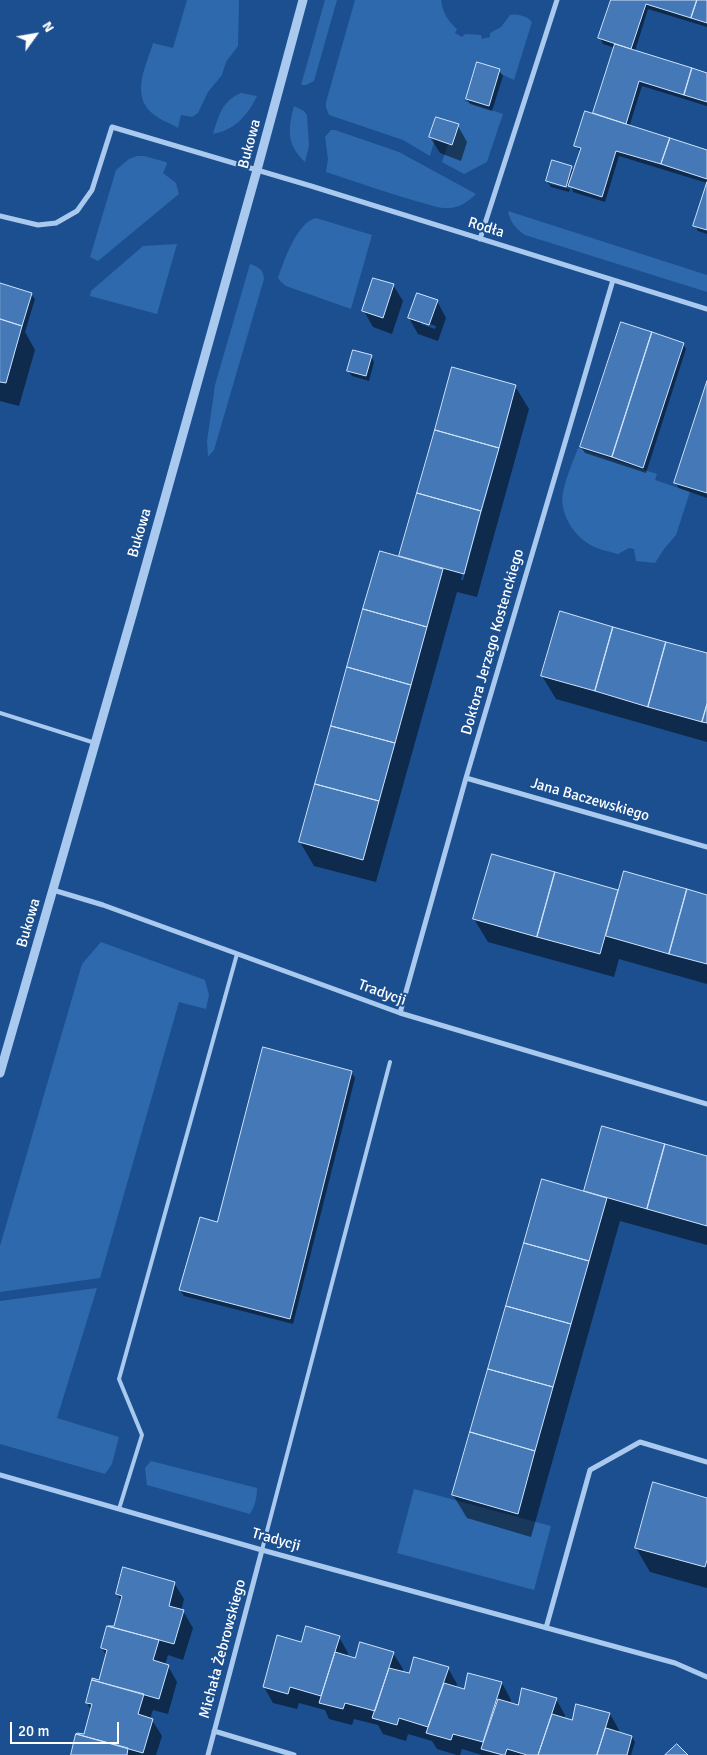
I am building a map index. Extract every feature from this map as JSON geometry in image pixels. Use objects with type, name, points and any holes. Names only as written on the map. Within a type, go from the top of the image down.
[{"type":"street","name":"Bukowa","points":[[0,1073],[257,170],[303,0]]},
{"type":"street","points":[[480,240],[557,0]]},
{"type":"street","name":"Rodła","points":[[0,216],[38,226],[56,223],[78,211],[92,190],[112,127],[311,186],[707,310]]},
{"type":"street","name":"Doktora Jerzego Kostenckiego","points":[[400,1013],[466,778],[613,280]]},
{"type":"street","name":"Jana Baczewskiego","points":[[466,778],[707,847]]},
{"type":"street","name":"Tradycji","points":[[53,890],[103,905],[400,1013],[707,1104]]},
{"type":"street","points":[[546,1628],[590,1470],[640,1442],[707,1462]]},
{"type":"street","name":"Tradycji","points":[[0,1475],[262,1550],[675,1662],[707,1677]]},
{"type":"street","name":"Michała Żebrowskiego","points":[[208,1755],[262,1550]]},
{"type":"street","points":[[214,1731],[294,1755]]},
{"type":"lane","points":[[0,713],[95,743]]},
{"type":"lane","points":[[119,1509],[142,1435],[120,1379],[238,954]]},
{"type":"lane","points":[[262,1550],[390,1062]]},
{"type":"shaded area","points":[[187,0],[239,0],[238,46],[226,62],[222,75],[208,92],[198,113],[192,117],[181,115],[178,128],[159,118],[146,107],[142,99],[141,90],[144,71],[153,43],[173,48]]},
{"type":"shaded area","points":[[325,0],[337,0],[314,81],[301,85]]},
{"type":"shaded area","points":[[355,0],[441,0],[446,16],[457,29],[455,33],[462,37],[465,34],[481,35],[482,39],[490,37],[490,33],[501,27],[510,15],[522,16],[532,22],[514,80],[499,73],[500,69],[477,62],[465,101],[503,114],[487,162],[464,174],[442,162],[448,144],[452,145],[458,124],[435,117],[429,137],[435,139],[430,156],[403,140],[329,115],[326,102]]},
{"type":"shaded area","points":[[241,93],[257,96],[240,121],[228,129],[213,134],[225,104]]},
{"type":"shaded area","points":[[294,106],[304,111],[307,115],[309,146],[305,162],[294,149],[290,136]]},
{"type":"shaded area","points":[[331,130],[399,152],[476,194],[467,202],[453,208],[441,208],[407,199],[326,172],[328,159],[325,137]]},
{"type":"shaded area","points":[[137,156],[166,162],[163,173],[176,183],[179,194],[98,261],[90,257],[116,170],[129,159]]},
{"type":"shaded area","points":[[508,211],[707,275],[707,292],[525,235],[514,225]]},
{"type":"shaded area","points":[[316,218],[372,235],[351,309],[286,286],[278,278],[297,234],[309,221]]},
{"type":"shaded area","points":[[177,244],[157,314],[90,296],[91,291],[143,246]]},
{"type":"shaded area","points":[[250,264],[260,269],[264,279],[214,450],[208,457],[207,441],[215,385]]},
{"type":"shaded area","points":[[578,448],[657,474],[655,480],[690,492],[676,535],[655,563],[636,561],[634,549],[629,548],[618,554],[601,550],[581,538],[571,527],[567,520],[562,499],[566,481]]},
{"type":"shaded area","points":[[101,942],[205,980],[209,995],[206,1009],[179,1002],[100,1278],[0,1292],[0,1246],[82,964]]},
{"type":"shaded area","points":[[97,1288],[57,1418],[119,1437],[112,1464],[105,1474],[0,1444],[0,1301]]},
{"type":"shaded area","points":[[151,1461],[257,1488],[253,1508],[250,1514],[147,1485],[145,1468]]},
{"type":"shaded area","points":[[414,1489],[551,1526],[534,1590],[397,1553]]},
{"type":"building","points":[[611,0],[697,0],[691,18],[646,4],[631,49],[598,38]]},
{"type":"building","points":[[697,0],[707,0],[707,23],[691,18]]},
{"type":"building","points":[[615,44],[692,68],[684,95],[639,81],[626,124],[593,113]]},
{"type":"building","points":[[477,62],[500,69],[489,106],[466,99]]},
{"type":"building","points":[[692,68],[707,73],[707,102],[684,95]]},
{"type":"building","points":[[585,111],[670,138],[661,164],[616,151],[602,197],[568,186],[581,148],[574,146]]},
{"type":"building","points":[[436,117],[459,124],[452,145],[429,137]]},
{"type":"building","points":[[670,138],[707,150],[707,179],[661,164]]},
{"type":"building","points":[[552,160],[572,166],[566,187],[546,181]]},
{"type":"building","points":[[707,182],[707,230],[693,226]]},
{"type":"building","points":[[373,278],[394,284],[383,318],[362,311]]},
{"type":"building","points":[[0,283],[32,293],[22,326],[0,319]]},
{"type":"building","points":[[417,293],[438,300],[429,325],[408,318]]},
{"type":"building","points":[[0,319],[22,326],[6,383],[0,382]]},
{"type":"building","points":[[621,322],[652,332],[612,457],[580,447]]},
{"type":"building","points":[[652,332],[684,343],[643,468],[612,457]]},
{"type":"building","points":[[353,350],[372,355],[366,376],[347,371]]},
{"type":"building","points":[[452,367],[516,385],[499,448],[435,430]]},
{"type":"building","points":[[707,381],[707,493],[674,483]]},
{"type":"building","points":[[435,430],[499,448],[481,511],[417,493]]},
{"type":"building","points":[[417,493],[481,511],[464,574],[399,556]]},
{"type":"building","points":[[380,551],[443,569],[427,627],[363,609]]},
{"type":"building","points":[[363,609],[427,627],[411,685],[347,667]]},
{"type":"building","points":[[560,611],[613,627],[595,691],[541,676]]},
{"type":"building","points":[[613,627],[666,642],[648,707],[595,691]]},
{"type":"building","points":[[666,642],[707,653],[707,704],[702,722],[648,707]]},
{"type":"building","points":[[347,667],[411,685],[395,743],[331,726]]},
{"type":"building","points":[[707,704],[707,723],[702,722]]},
{"type":"building","points":[[331,726],[395,743],[379,801],[315,784]]},
{"type":"building","points":[[315,784],[379,801],[363,860],[299,842]]},
{"type":"building","points":[[492,854],[555,872],[537,937],[473,919]]},
{"type":"building","points":[[624,871],[687,889],[669,954],[606,936]]},
{"type":"building","points":[[555,872],[618,890],[600,954],[537,937]]},
{"type":"building","points":[[687,889],[707,895],[707,964],[669,954]]},
{"type":"building","points":[[263,1047],[352,1071],[290,1319],[179,1290],[200,1217],[217,1222]]},
{"type":"building","points":[[602,1126],[665,1144],[647,1209],[584,1191]]},
{"type":"building","points":[[665,1144],[707,1156],[707,1226],[647,1209]]},
{"type":"building","points":[[542,1179],[607,1198],[589,1261],[524,1243]]},
{"type":"building","points":[[524,1243],[589,1261],[571,1324],[506,1306]]},
{"type":"building","points":[[506,1306],[571,1324],[553,1387],[488,1369]]},
{"type":"building","points":[[488,1369],[553,1387],[535,1451],[470,1432]]},
{"type":"building","points":[[470,1432],[535,1451],[518,1514],[452,1495]]},
{"type":"building","points":[[653,1482],[707,1498],[707,1560],[705,1567],[635,1548]]},
{"type":"building","points":[[123,1567],[175,1582],[169,1606],[184,1610],[174,1644],[108,1626],[114,1626],[122,1596],[116,1594]]},
{"type":"building","points":[[107,1626],[159,1640],[153,1660],[169,1665],[159,1699],[92,1680],[92,1678],[99,1680],[107,1650],[101,1648]]},
{"type":"building","points":[[306,1626],[340,1636],[321,1696],[290,1687],[288,1694],[263,1687],[277,1635],[301,1642]]},
{"type":"building","points":[[360,1642],[394,1652],[375,1711],[345,1703],[343,1709],[319,1703],[335,1652],[355,1658]]},
{"type":"building","points":[[414,1657],[449,1667],[428,1727],[399,1718],[397,1725],[372,1718],[389,1668],[409,1673]]},
{"type":"building","points":[[468,1673],[502,1682],[483,1742],[453,1734],[451,1740],[426,1733],[444,1683],[464,1689]]},
{"type":"building","points":[[92,1680],[144,1694],[138,1714],[153,1719],[143,1753],[76,1734],[84,1734],[92,1704],[86,1703]]},
{"type":"building","points":[[522,1688],[557,1698],[538,1755],[527,1755],[507,1749],[505,1755],[503,1755],[481,1749],[498,1699],[518,1705]]},
{"type":"building","points":[[576,1704],[610,1713],[597,1755],[538,1755],[552,1714],[572,1720]]},
{"type":"building","points":[[606,1728],[632,1736],[627,1755],[597,1755]]},
{"type":"building","points":[[76,1734],[128,1748],[127,1755],[71,1755]]},
{"type":"building","points":[[677,1744],[688,1755],[665,1755]]}]
